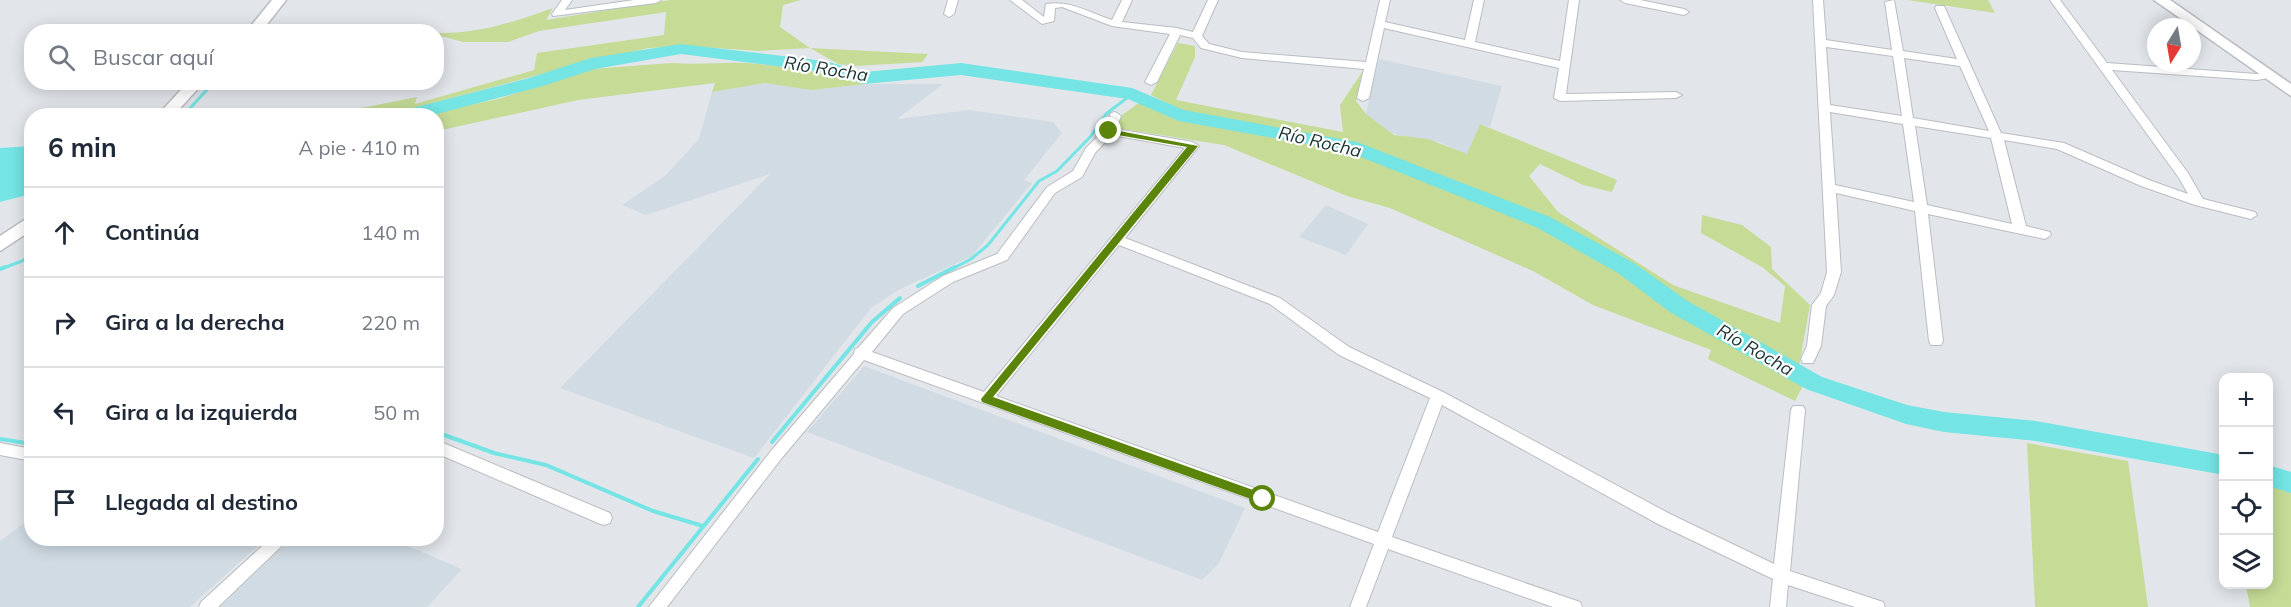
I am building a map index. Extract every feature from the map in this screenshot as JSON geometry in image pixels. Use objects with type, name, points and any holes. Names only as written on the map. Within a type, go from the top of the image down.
[{"type":"main road","points":[[246,24],[266,0]]},
{"type":"main road","points":[[260,24],[279,0]]},
{"type":"main road","points":[[2161,0],[2291,91]]},
{"type":"main road","points":[[172,108],[189,90]]},
{"type":"main road","points":[[0,245],[24,227]]},
{"type":"street","points":[[567,0],[557,14],[651,0]]},
{"type":"street","points":[[949,14],[953,0]]},
{"type":"street","points":[[1015,0],[1042,21],[1050,19],[1050,6],[1058,2],[1072,3],[1093,17],[1197,36],[1205,46],[1242,55],[1370,66]]},
{"type":"street","points":[[1116,23],[1127,0]]},
{"type":"street","points":[[1197,36],[1213,0]]},
{"type":"street","points":[[1363,98],[1385,0]]},
{"type":"street","points":[[1469,44],[1479,0]]},
{"type":"street","points":[[1574,0],[1560,98],[1676,95]]},
{"type":"street","points":[[1625,0],[1684,12]]},
{"type":"street","points":[[1808,359],[1814,346],[1819,305],[1827,294],[1834,272],[1818,0]]},
{"type":"street","points":[[2055,0],[2184,176],[2199,202]]},
{"type":"street","points":[[1890,2],[1921,207],[1936,340]]},
{"type":"street","points":[[1940,8],[1996,134],[2020,229]]},
{"type":"street","points":[[1379,24],[1566,66]]},
{"type":"street","points":[[1151,82],[1177,31]]},
{"type":"street","points":[[1821,43],[1964,63]]},
{"type":"street","points":[[2104,66],[2257,77],[2269,75]]},
{"type":"street","points":[[1823,106],[2060,146],[2145,183],[2199,202],[2252,215]]},
{"type":"street","points":[[657,607],[860,353],[898,311],[948,279],[1002,257],[1051,190],[1078,174],[1090,151],[1109,131],[1115,116]]},
{"type":"street","points":[[986,399],[1193,146],[1109,131]]},
{"type":"street","points":[[1830,188],[2045,235]]},
{"type":"street","points":[[1116,240],[1275,302],[1344,351],[1438,396],[1665,519],[1780,575],[1877,607]]},
{"type":"street","points":[[860,353],[1383,541],[1574,607]]},
{"type":"street","points":[[1358,607],[1438,396]]},
{"type":"street","points":[[1778,607],[1798,410]]},
{"type":"street","points":[[0,449],[24,453]]},
{"type":"street","points":[[444,449],[604,518]]},
{"type":"street","points":[[207,607],[273,546]]},
{"type":"shaded area","points":[[1379,59],[1502,86],[1490,127],[1480,124],[1467,155],[1440,142],[1405,138],[1382,128],[1366,114]]},
{"type":"shaded area","points":[[765,83],[811,90],[866,84],[943,84],[897,119],[969,110],[1053,122],[1062,133],[1024,180],[1032,183],[972,256],[900,289],[871,308],[754,458],[560,388],[770,174],[646,215],[622,205],[666,175],[699,139],[712,92]]},
{"type":"shaded area","points":[[1326,205],[1368,224],[1346,255],[1299,237]]},
{"type":"shaded area","points":[[864,366],[1245,508],[1219,563],[1202,580],[807,432]]},
{"type":"shaded area","points":[[24,523],[24,546],[257,546],[190,607],[0,607],[0,541]]},
{"type":"shaded area","points":[[284,546],[408,546],[462,569],[427,607],[220,607]]},
{"type":"green space","points":[[670,0],[801,0],[783,5],[780,27],[810,48],[759,51],[685,46],[649,48],[414,108],[361,108],[417,97],[415,104],[534,70],[537,53],[664,35],[666,12],[539,31],[508,42],[463,42],[444,37],[444,33],[481,29],[553,8],[546,20]]},
{"type":"green space","points":[[1908,0],[1988,0],[1995,13]]},
{"type":"green space","points":[[1178,43],[1195,46],[1195,57],[1176,100],[1343,132],[1340,105],[1362,72],[1356,101],[1366,114],[1394,135],[1428,139],[1467,154],[1480,124],[1617,180],[1612,192],[1583,185],[1540,164],[1529,176],[1558,212],[1673,285],[1780,323],[1785,286],[1762,267],[1701,233],[1702,215],[1742,225],[1771,247],[1772,269],[1810,305],[1799,366],[1668,292],[1635,267],[1549,219],[1350,141],[1206,117],[1181,110],[1151,95]]},
{"type":"green space","points":[[810,48],[928,54],[922,62],[855,66],[838,64]]},
{"type":"green space","points":[[672,63],[762,64],[807,70],[866,84],[811,90],[765,83],[712,92],[715,83],[578,100],[444,129],[444,110],[498,99],[591,69]]},
{"type":"green space","points":[[1140,102],[1181,119],[1351,150],[1537,225],[1620,269],[1667,305],[1804,384],[1795,401],[1708,359],[1711,350],[1593,305],[1533,271],[1390,208],[1347,196],[1224,145],[1117,128],[1121,116]]},
{"type":"green space","points":[[2027,443],[2128,461],[2148,607],[2035,607]]},
{"type":"green space","points":[[2273,485],[2291,492],[2291,607],[2250,607],[2247,589],[2273,589]]},
{"type":"water","points":[[24,146],[24,196],[0,202],[0,148]]},
{"type":"waterway","name":"Río Rocha","points":[[435,108],[536,82],[591,64],[681,49],[825,67],[864,78],[961,69],[1132,94],[1179,115],[1350,146],[1543,222],[1626,268],[1678,306],[1814,383],[1906,414],[1944,422],[2036,431],[2219,464]]},
{"type":"waterway","points":[[190,108],[207,90]]},
{"type":"waterway","points":[[952,269],[971,259],[988,245],[1039,181],[1057,171],[1091,136],[1106,114],[1132,94]]},
{"type":"waterway","points":[[1,269],[24,259]]},
{"type":"waterway","points":[[0,269],[5,267]]},
{"type":"waterway","points":[[918,286],[955,267]]},
{"type":"waterway","points":[[772,442],[872,322],[900,298]]},
{"type":"waterway","points":[[444,435],[494,453],[546,465],[653,511],[703,526]]},
{"type":"waterway","points":[[0,439],[24,443]]},
{"type":"waterway","points":[[638,607],[758,459]]},
{"type":"waterway","name":"Río Rocha","points":[[2273,477],[2291,483]]},
{"type":"route","points":[[1109,131],[1193,146],[986,399],[1263,499]]}]
